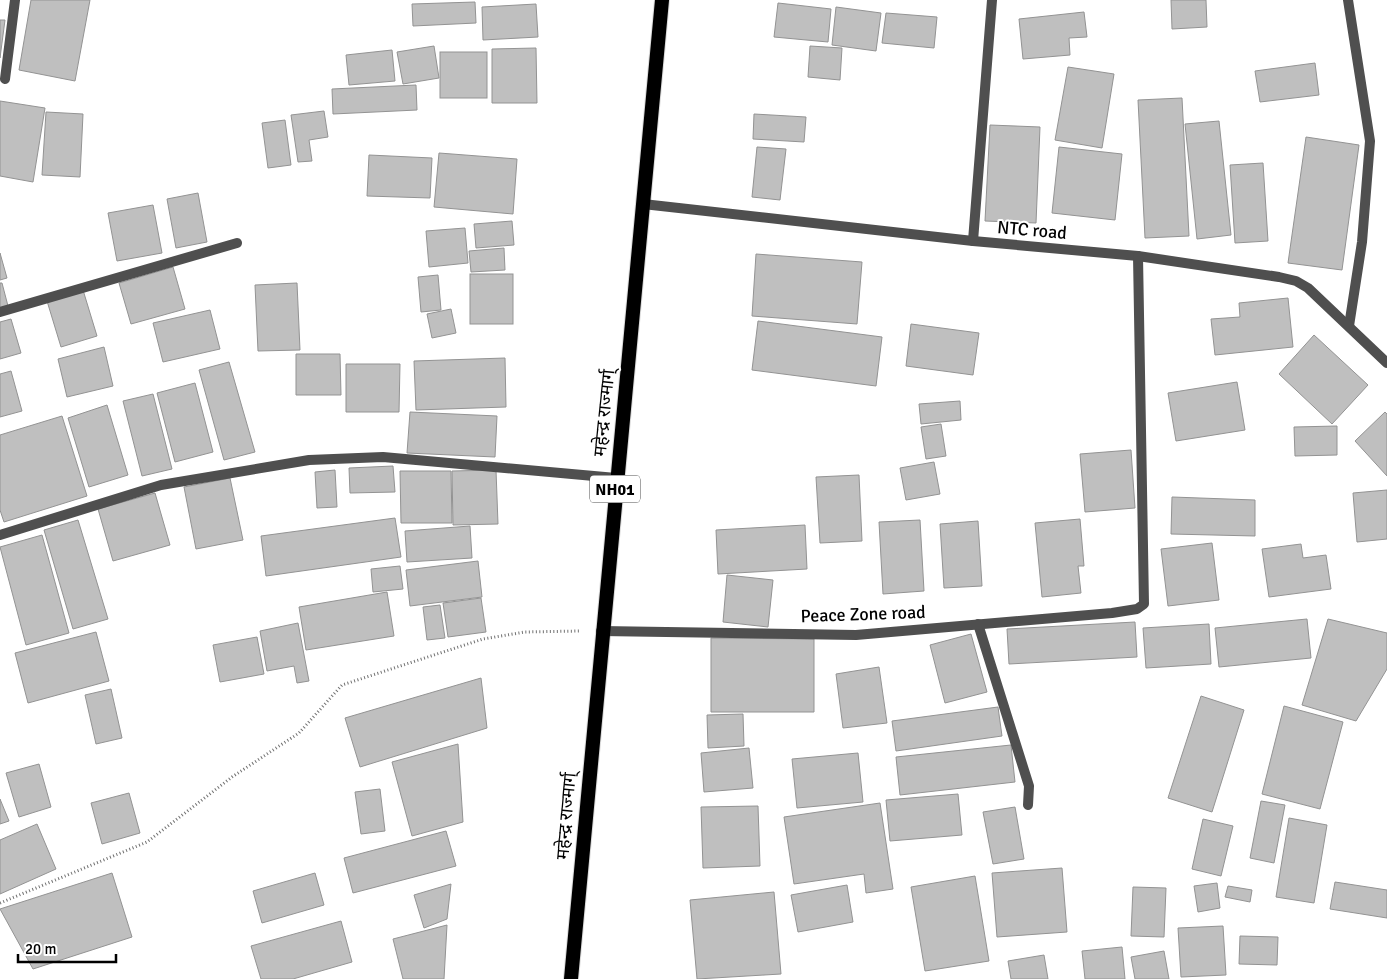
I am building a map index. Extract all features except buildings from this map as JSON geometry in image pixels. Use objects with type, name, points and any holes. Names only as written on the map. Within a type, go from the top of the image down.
[{"type":"highway","name":"महेन्द्र राज्मार्ग्","points":[[571,979],[601,631],[662,0]]},
{"type":"street","points":[[5,79],[16,0]]},
{"type":"street","points":[[973,241],[992,0]]},
{"type":"street","points":[[1348,0],[1370,141],[1362,242],[1349,326]]},
{"type":"street","name":"NTC road","points":[[643,204],[973,241],[1138,256],[1296,281],[1308,288],[1387,363]]},
{"type":"street","points":[[0,312],[237,243]]},
{"type":"street","name":"Peace Zone road","points":[[601,631],[856,634],[1112,613],[1125,609],[1137,609],[1144,604],[1138,256]]},
{"type":"street","points":[[0,535],[161,485],[309,460],[383,456],[616,478]]},
{"type":"street","points":[[978,624],[1029,786],[1028,805]]},
{"type":"path","points":[[0,903],[147,842],[232,777],[299,733],[342,685],[483,639],[525,632],[601,631]]}]
